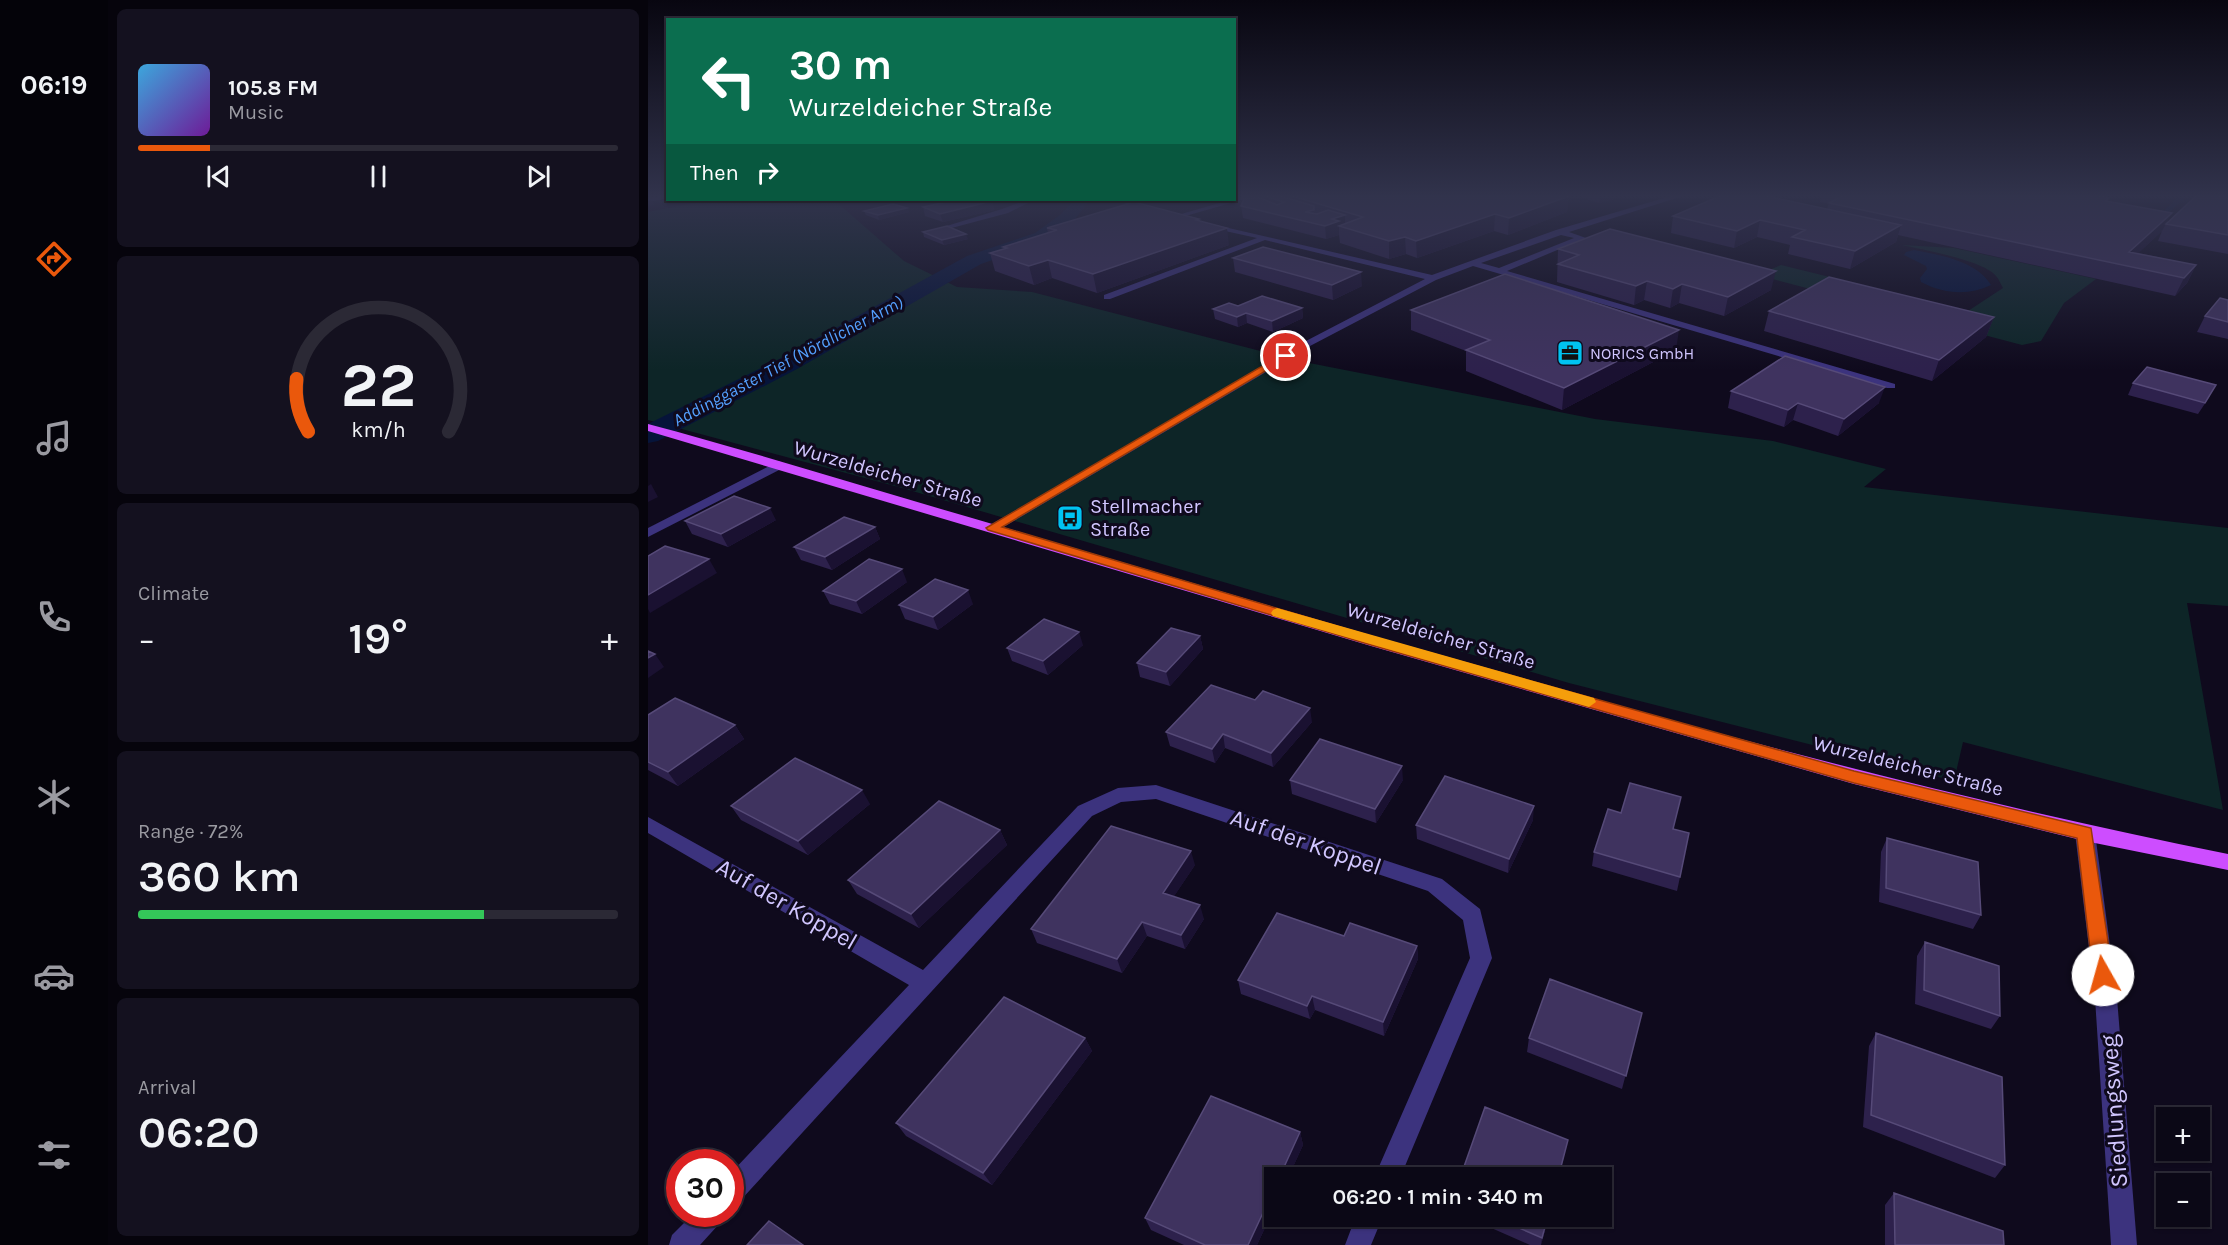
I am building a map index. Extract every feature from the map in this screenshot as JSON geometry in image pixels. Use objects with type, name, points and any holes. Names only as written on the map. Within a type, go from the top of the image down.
[{"type":"main road","name":"Wurzeldeicher Straße","points":[[648,427],[1376,642],[1843,774],[2085,833],[2228,862]]},
{"type":"street","points":[[1107,297],[1225,253]]},
{"type":"street","points":[[1329,253],[1433,278]]},
{"type":"street","points":[[992,528],[1307,344],[1433,278],[1500,253]]},
{"type":"street","points":[[1499,271],[1544,253]]},
{"type":"street","points":[[1473,263],[1891,386]]},
{"type":"street","points":[[648,533],[779,465]]},
{"type":"street","name":"Auf der Koppel","points":[[744,1177],[1085,811],[1118,795],[1156,792],[1435,885],[1473,915],[1481,958],[1392,1167]]},
{"type":"street","name":"Auf der Koppel","points":[[648,824],[925,983]]},
{"type":"street","name":"Siedlungsweg","points":[[2085,833],[2106,998],[2124,1245]]},
{"type":"street","points":[[682,1245],[699,1227]]},
{"type":"street","points":[[1358,1245],[1365,1227]]},
{"type":"green space","points":[[648,253],[895,253],[904,261],[957,287],[1032,292],[1299,361],[1595,419],[1773,441],[1886,469],[1864,487],[2228,528],[2228,606],[2187,603],[2223,810],[1963,742],[1954,781],[1569,683],[902,488],[648,420]]},
{"type":"green space","points":[[1939,253],[1977,253],[2096,279],[2064,303],[2041,341],[2022,345],[1757,275],[1781,265],[1968,311],[2003,288],[1996,276],[1989,270]]},
{"type":"water","points":[[1928,253],[1957,260],[1977,270],[1991,285],[1965,292],[1938,289],[1921,282],[1920,278],[1927,269],[1926,266],[1904,255]]},
{"type":"building","points":[[990,253],[1154,253],[1093,274],[1048,260],[1029,266]]},
{"type":"building","points":[[1246,253],[1287,253],[1361,272],[1332,285],[1233,258]]},
{"type":"building","points":[[1572,253],[1705,253],[1776,271],[1728,297],[1682,284],[1673,289],[1647,281],[1636,286],[1558,264],[1579,255]]},
{"type":"building","points":[[2066,253],[2135,253],[2196,265],[2184,278]]},
{"type":"building","points":[[1505,274],[1679,330],[1564,388],[1466,350],[1490,340],[1411,310]]},
{"type":"building","points":[[1829,277],[1994,317],[1939,360],[1769,311]]},
{"type":"building","points":[[1262,296],[1302,308],[1272,321],[1246,313],[1237,317],[1213,309],[1229,303],[1238,306]]},
{"type":"building","points":[[2220,298],[2228,300],[2228,322],[2205,316]]},
{"type":"building","points":[[1785,356],[1885,387],[1844,419],[1798,403],[1788,410],[1731,391]]},
{"type":"building","points":[[2147,367],[2216,385],[2205,403],[2133,383]]},
{"type":"building","points":[[734,496],[770,508],[721,534],[685,521]]},
{"type":"building","points":[[844,517],[875,527],[825,557],[794,547]]},
{"type":"building","points":[[665,546],[709,559],[648,595],[648,556]]},
{"type":"building","points":[[869,559],[902,569],[856,601],[823,591]]},
{"type":"building","points":[[935,579],[968,590],[933,617],[899,605]]},
{"type":"building","points":[[1044,619],[1079,632],[1043,661],[1007,648]]},
{"type":"building","points":[[1171,628],[1200,636],[1166,672],[1137,663]]},
{"type":"building","points":[[648,651],[655,654],[648,658]]},
{"type":"building","points":[[1211,685],[1255,700],[1263,691],[1310,708],[1271,753],[1223,734],[1212,749],[1166,732]]},
{"type":"building","points":[[675,698],[735,725],[668,772],[648,762],[648,715]]},
{"type":"building","points":[[1320,739],[1402,766],[1375,809],[1290,780]]},
{"type":"building","points":[[795,758],[862,790],[798,841],[731,806]]},
{"type":"building","points":[[1445,776],[1534,806],[1509,859],[1416,825]]},
{"type":"building","points":[[1630,783],[1681,797],[1673,829],[1689,833],[1680,877],[1594,852],[1608,809],[1621,813]]},
{"type":"building","points":[[939,801],[1000,830],[911,914],[848,880]]},
{"type":"building","points":[[1111,826],[1191,851],[1163,893],[1200,905],[1181,935],[1142,922],[1117,959],[1031,929]]},
{"type":"building","points":[[1887,838],[1978,862],[1981,915],[1886,888]]},
{"type":"building","points":[[1277,913],[1344,936],[1350,923],[1417,946],[1383,1022],[1312,996],[1307,1006],[1238,980]]},
{"type":"building","points":[[1925,942],[1999,966],[2000,1016],[1924,990]]},
{"type":"building","points":[[1550,979],[1642,1013],[1626,1076],[1529,1038]]},
{"type":"building","points":[[1004,997],[1085,1038],[983,1173],[896,1123]]},
{"type":"building","points":[[1876,1033],[2002,1077],[2005,1165],[1871,1115]]},
{"type":"building","points":[[1211,1096],[1300,1132],[1284,1167],[1264,1167],[1264,1211],[1248,1245],[1205,1245],[1145,1218]]},
{"type":"building","points":[[1485,1107],[1568,1140],[1561,1167],[1464,1167]]},
{"type":"building","points":[[1894,1193],[2003,1231],[2004,1245],[1895,1245]]},
{"type":"building","points":[[769,1221],[803,1245],[747,1245]]},
{"type":"building","points":[[1517,1227],[1545,1227],[1542,1238]]},
{"type":"waterway","name":"Addinggaster Tief (Nördlicher Arm)","points":[[648,435],[788,364],[974,260],[994,253]]},
{"type":"slow traffic","points":[[1277,613],[1589,702]]},
{"type":"place","name":"NORICS GmbH","points":[[1570,353]]},
{"type":"place","name":"Stellmacher Straße","points":[[1070,518]]},
{"type":"route","points":[[1286,356],[992,528],[1376,642],[1854,777],[2085,833],[2103,975]]}]
